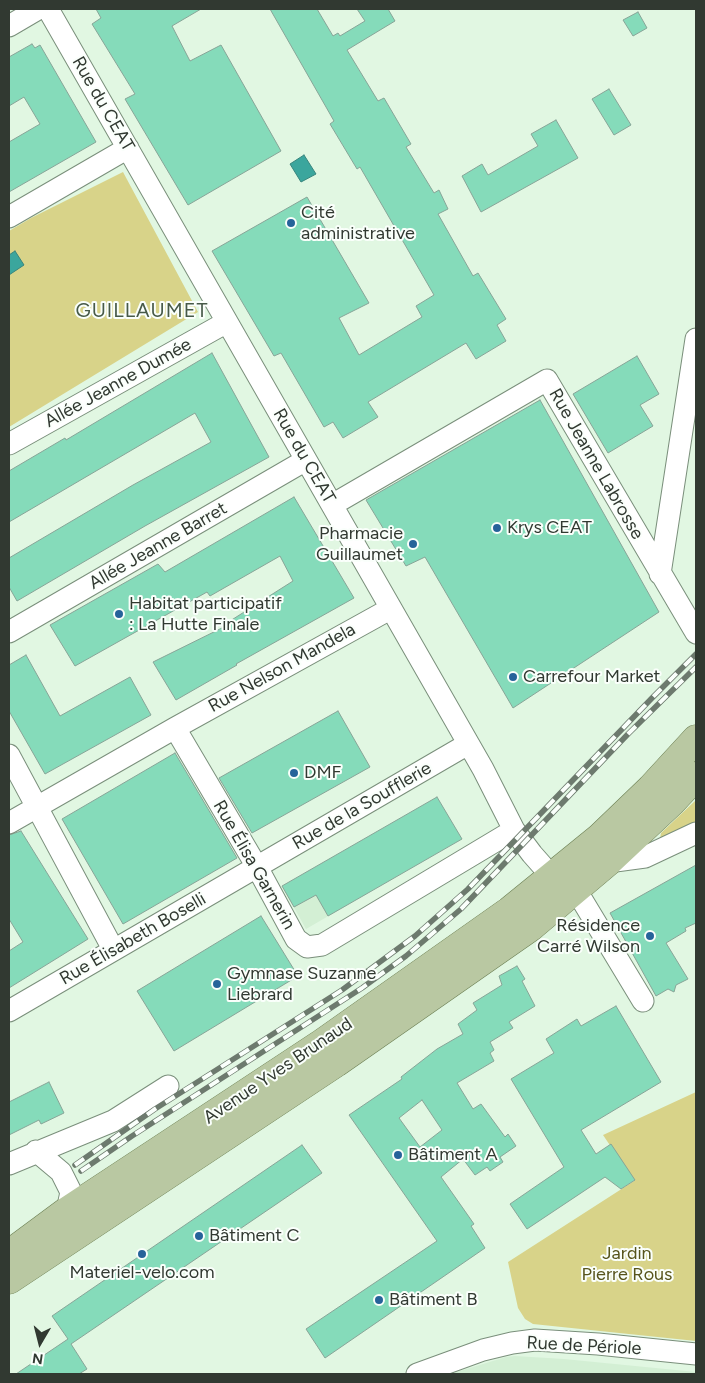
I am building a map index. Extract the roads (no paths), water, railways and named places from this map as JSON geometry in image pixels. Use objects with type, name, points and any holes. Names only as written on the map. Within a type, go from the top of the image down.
[{"type":"main road","name":"Avenue Yves Brunaud","points":[[9,1280],[336,1063],[531,927],[566,887],[600,837],[696,739]]},
{"type":"main road","name":"Avenue Yves Brunaud","points":[[9,1254],[67,1212],[322,1043],[509,911],[566,887],[608,862],[672,802],[696,776]]},
{"type":"street","points":[[9,26],[38,9]]},
{"type":"street","name":"Rue du CEAT","points":[[48,9],[483,769],[514,830],[532,854],[566,887],[643,1001]]},
{"type":"street","points":[[9,217],[128,148]]},
{"type":"street","name":"Allée Jeanne Dumée","points":[[9,444],[227,322]]},
{"type":"street","points":[[660,574],[696,339]]},
{"type":"street","name":"Rue Jeanne Labrosse","points":[[332,505],[547,380],[696,633]]},
{"type":"street","name":"Allée Jeanne Barret","points":[[9,632],[306,460]]},
{"type":"street","name":"Rue Nelson Mandela","points":[[9,823],[175,728],[390,609]]},
{"type":"street","name":"Rue Élisa Garnerin","points":[[175,728],[257,867],[296,939],[307,947],[322,945],[514,830]]},
{"type":"street","name":"Rue de la Soufflerie","points":[[257,867],[468,744]]},
{"type":"street","points":[[9,755],[113,949]]},
{"type":"street","points":[[608,862],[645,858],[696,833]]},
{"type":"street","name":"Rue Élisabeth Boselli","points":[[9,1011],[257,867]]},
{"type":"street","points":[[9,1164],[113,1120],[168,1086]]},
{"type":"street","points":[[36,1151],[61,1172],[71,1192],[67,1212]]},
{"type":"street","name":"Rue de Périole","points":[[417,1374],[483,1350],[535,1340],[696,1354]]},
{"type":"water","points":[[304,155],[316,174],[301,182],[290,164]]},
{"type":"water","points":[[15,251],[24,265],[9,275],[9,255]]},
{"type":"railway","points":[[75,1165],[155,1109],[342,990],[415,936],[468,889],[696,654]]},
{"type":"railway","points":[[81,1171],[362,988],[406,956],[461,909],[628,734],[696,667]]},
{"type":"place","name":"Cité administrative","points":[[291,223]]},
{"type":"place","name":"Krys CEAT","points":[[497,528]]},
{"type":"place","name":"Pharmacie Guillaumet","points":[[413,544]]},
{"type":"place","name":"Habitat participatif : La Hutte Finale","points":[[119,614]]},
{"type":"place","name":"Carrefour Market","points":[[513,677]]},
{"type":"place","name":"DMF","points":[[294,773]]},
{"type":"place","name":"Résidence Carré Wilson","points":[[650,936]]},
{"type":"place","name":"Gymnase Suzanne Liebrard","points":[[217,984]]},
{"type":"place","name":"Bâtiment A","points":[[398,1155]]},
{"type":"place","name":"Bâtiment C","points":[[199,1236]]},
{"type":"place","name":"Materiel-velo.com","points":[[142,1254]]},
{"type":"place","name":"Bâtiment B","points":[[379,1300]]},
{"type":"district","name":"GUILLAUMET","points":[[142,311]]},
{"type":"park label","name":"Jardin Pierre Rous","points":[[627,1264]]}]
